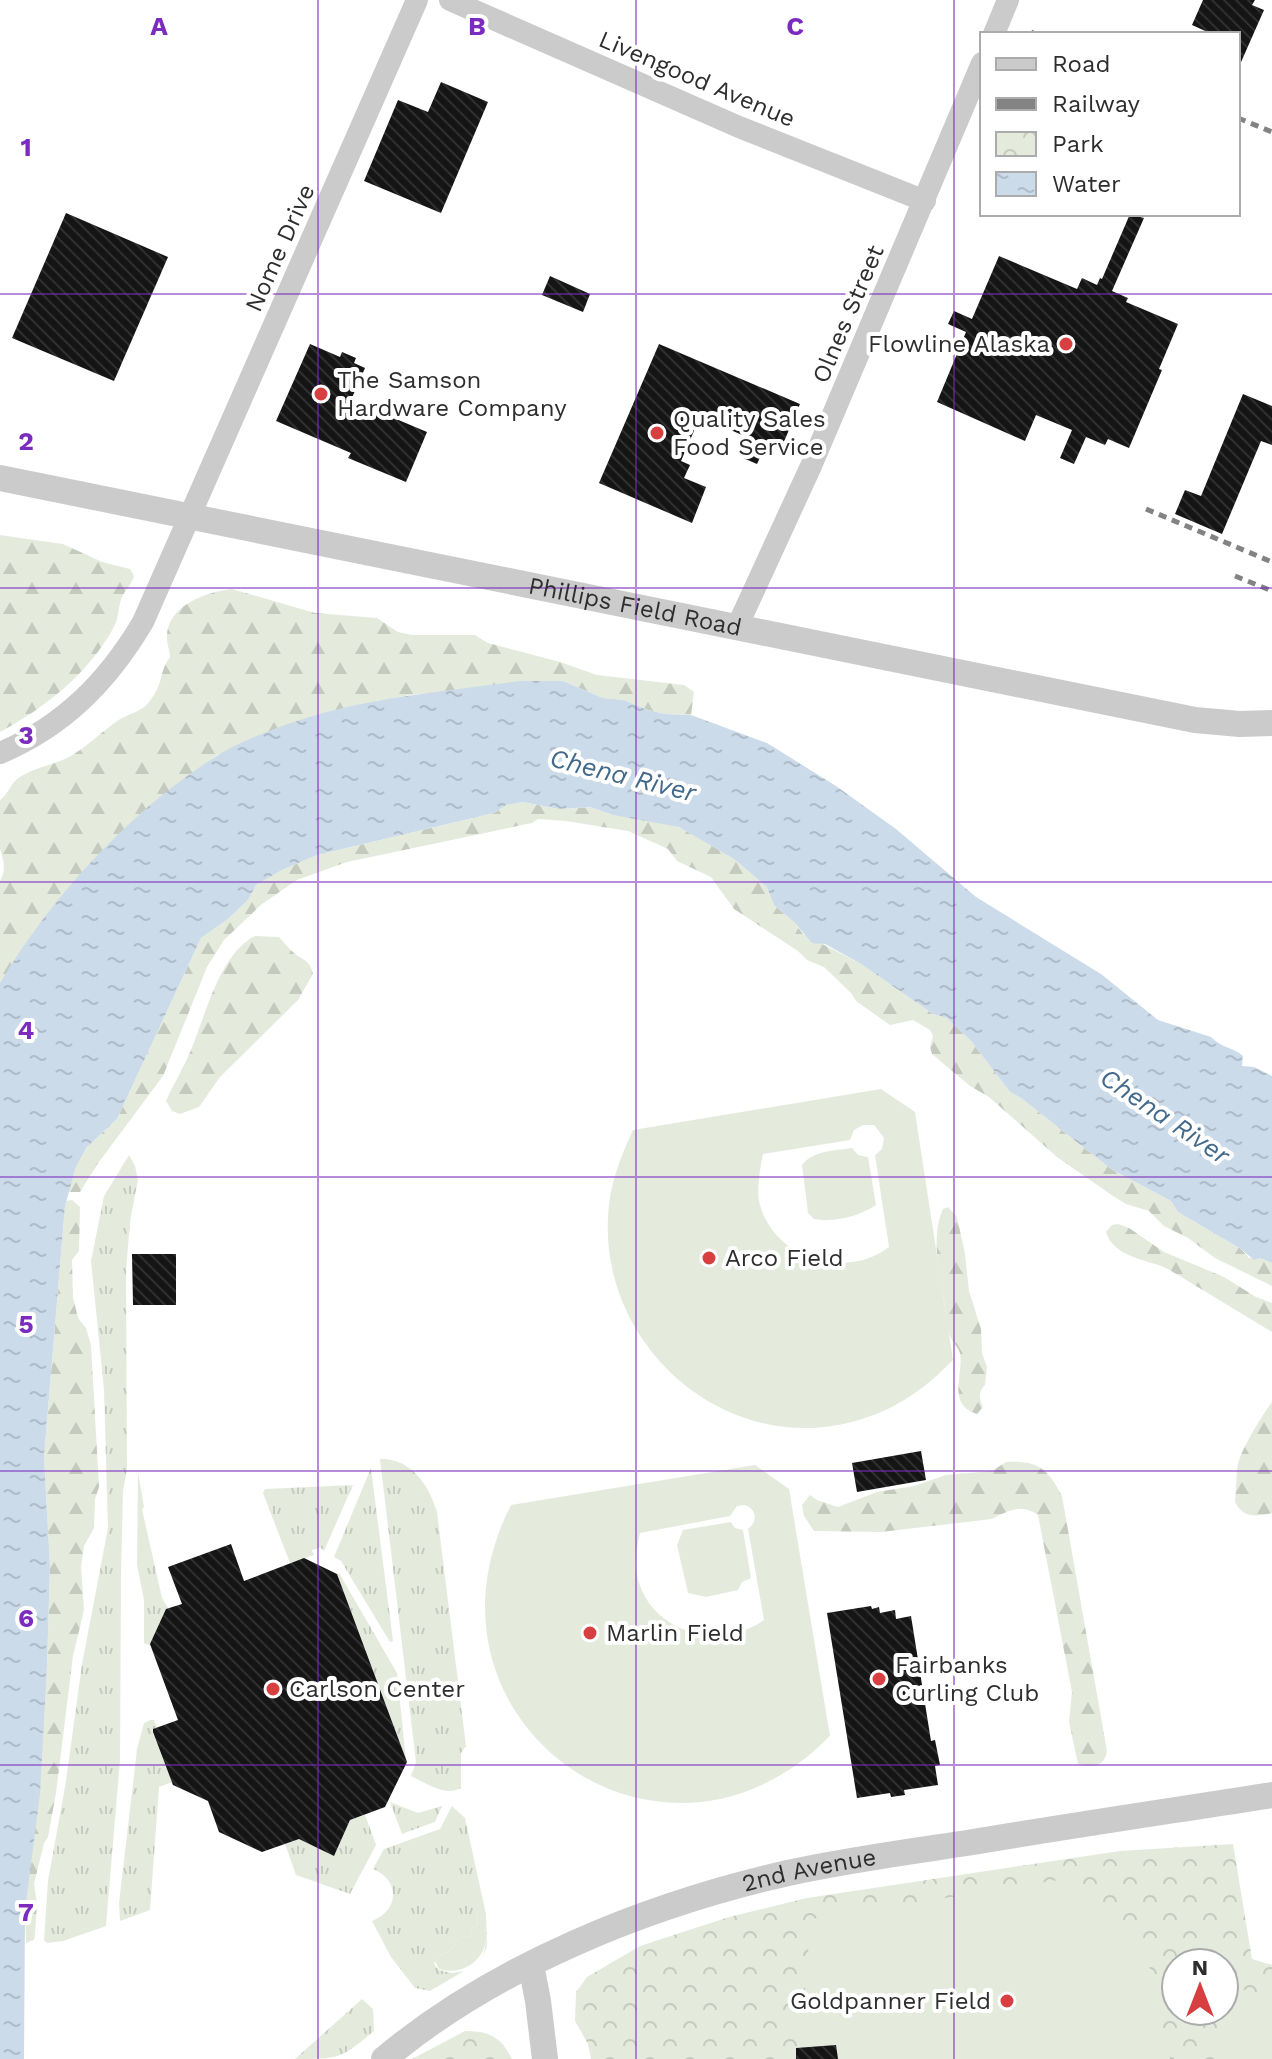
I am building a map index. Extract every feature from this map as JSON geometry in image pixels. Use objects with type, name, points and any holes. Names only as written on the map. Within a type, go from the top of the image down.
[{"type":"street","name":"Nome Drive","points":[[0,753],[36,736],[66,716],[114,667],[148,612],[417,0]]},
{"type":"street","name":"Livengood Avenue","points":[[450,0],[739,127],[925,201]]},
{"type":"street","points":[[995,32],[1008,0]]},
{"type":"street","name":"Olnes Street","points":[[737,627],[811,466],[980,68]]},
{"type":"street","name":"Phillips Field Road","points":[[0,478],[1195,720],[1272,723]]},
{"type":"street","name":"2nd Avenue","points":[[384,2059],[409,2038],[531,1965],[647,1914],[704,1896],[797,1871],[1272,1795]]},
{"type":"street","points":[[531,1965],[545,2059]]},
{"type":"green space","points":[[0,535],[63,544],[102,562],[130,569],[134,576],[122,597],[114,627],[92,660],[34,712],[0,732]]},
{"type":"green space","points":[[232,589],[315,613],[377,618],[398,632],[412,635],[475,635],[488,643],[597,675],[684,685],[694,692],[691,715],[648,710],[624,700],[603,698],[563,681],[409,695],[313,716],[217,755],[150,807],[119,835],[0,983],[0,881],[4,869],[0,849],[0,800],[20,777],[67,758],[117,721],[146,706],[157,690],[170,657],[167,639],[173,618],[180,609],[199,597]]},
{"type":"green space","points":[[523,802],[559,809],[590,807],[613,815],[679,827],[734,859],[767,887],[774,905],[803,934],[861,964],[933,1014],[947,1018],[971,1041],[1010,1092],[1111,1169],[1171,1201],[1178,1212],[1241,1249],[1249,1258],[1272,1263],[1272,1286],[1215,1258],[1188,1238],[1164,1226],[1149,1211],[1126,1204],[1057,1157],[989,1097],[970,1086],[932,1054],[933,1036],[930,1030],[913,1020],[890,1025],[856,1001],[824,967],[807,960],[734,909],[711,877],[677,861],[668,849],[628,831],[566,821],[538,819],[532,823],[347,862],[297,880],[262,904],[224,940],[207,967],[163,1076],[80,1192],[69,1192],[76,1167],[87,1147],[117,1119],[201,938],[248,900],[256,885],[317,855],[494,813],[506,805]]},
{"type":"green space","points":[[255,936],[279,937],[308,963],[313,974],[298,1000],[220,1077],[199,1107],[180,1114],[172,1111],[166,1101],[191,1050],[215,987],[232,956]]},
{"type":"green space","name":"Arco Field","points":[[881,1089],[915,1112],[953,1360],[922,1388],[888,1409],[862,1419],[813,1428],[766,1424],[722,1409],[683,1384],[651,1350],[626,1311],[612,1266],[608,1217],[610,1194],[633,1130]],"holes":[[[863,1125],[874,1125],[884,1138],[882,1149],[875,1155],[889,1247],[872,1257],[853,1262],[814,1259],[796,1251],[780,1239],[768,1224],[760,1205],[758,1186],[763,1154],[850,1140],[854,1130]]]},
{"type":"green space","name":"Arco Field","points":[[852,1148],[858,1155],[868,1157],[876,1205],[846,1218],[814,1219],[808,1213],[802,1165],[818,1154]]},
{"type":"green space","points":[[129,1155],[138,1180],[130,1221],[126,1272],[127,1469],[123,1491],[121,1574],[120,1760],[106,1926],[63,1941],[47,1943],[44,1940],[48,1881],[82,1664],[108,1528],[104,1390],[91,1261],[104,1196]]},
{"type":"green space","points":[[72,1200],[80,1207],[79,1251],[72,1260],[73,1297],[78,1318],[86,1328],[91,1345],[99,1487],[95,1499],[94,1528],[84,1546],[81,1566],[84,1610],[73,1656],[56,1793],[48,1837],[34,1884],[37,1904],[35,1935],[34,1940],[26,1943],[25,1911],[47,1666],[50,1566],[44,1457],[65,1206],[66,1201]]},
{"type":"green space","points":[[948,1207],[957,1217],[969,1291],[981,1329],[982,1353],[987,1367],[985,1385],[980,1395],[983,1407],[977,1414],[962,1404],[959,1396],[960,1354],[948,1331],[939,1270],[937,1232],[943,1209]]},
{"type":"green space","points":[[1118,1224],[1164,1252],[1224,1277],[1272,1303],[1272,1332],[1168,1269],[1116,1247],[1106,1232],[1112,1225]]},
{"type":"green space","points":[[1272,1402],[1272,1513],[1250,1515],[1235,1502],[1238,1464],[1251,1435]]},
{"type":"green space","points":[[380,1459],[410,1468],[424,1483],[437,1512],[466,1746],[461,1753],[461,1788],[455,1790],[436,1788],[411,1776],[416,1762]]},
{"type":"green space","points":[[1006,1462],[1041,1468],[1062,1496],[1107,1751],[1097,1765],[1078,1764],[1069,1722],[1072,1692],[1038,1515],[1027,1509],[1015,1510],[992,1519],[881,1532],[814,1531],[804,1516],[802,1505],[810,1495],[838,1507],[877,1492],[914,1486],[946,1475],[992,1471]]},
{"type":"green space","name":"Marlin Field","points":[[755,1465],[789,1489],[830,1736],[763,1784],[694,1803],[626,1795],[566,1765],[519,1717],[491,1656],[486,1583],[511,1505]],"holes":[[[745,1505],[755,1516],[748,1529],[764,1620],[745,1630],[725,1635],[705,1635],[668,1621],[653,1608],[642,1591],[636,1570],[640,1533],[730,1516],[737,1506]]]},
{"type":"green space","points":[[371,1468],[393,1641],[390,1642],[341,1561],[334,1557]]},
{"type":"green space","points":[[138,1473],[142,1509],[162,1598],[168,1608],[151,1646],[144,1643],[144,1600],[137,1565]]},
{"type":"green space","points":[[353,1485],[324,1551],[320,1547],[312,1550],[314,1555],[290,1563],[263,1493],[265,1489]]},
{"type":"green space","name":"Marlin Field","points":[[731,1522],[735,1528],[743,1530],[751,1578],[742,1582],[738,1590],[706,1597],[688,1593],[677,1545],[683,1530]]},
{"type":"green space","points":[[337,1574],[397,1673],[406,1760]]},
{"type":"green space","points":[[154,1720],[157,1728],[153,1733],[172,1782],[159,1787],[150,1910],[120,1921],[119,1903],[137,1749],[144,1723]]},
{"type":"green space","points":[[390,1802],[418,1813],[442,1806],[435,1822],[402,1834]]},
{"type":"green space","points":[[452,1806],[465,1818],[486,1914],[487,1947],[480,1961],[486,1935],[476,1912],[478,1925],[472,1928],[470,1936],[458,1939],[450,1951],[436,1958],[434,1964],[439,1970],[452,1973],[464,1971],[430,1991],[415,1988],[391,1957],[372,1921],[388,1910],[393,1895],[388,1880],[373,1869],[384,1849],[440,1829]]},
{"type":"green space","points":[[365,1815],[376,1845],[350,1894],[296,1875],[285,1844],[299,1839],[334,1856],[350,1820]]},
{"type":"green space","points":[[1233,1844],[1252,1959],[1272,1965],[1272,2059],[591,2059],[588,2044],[575,2021],[576,1992],[587,1977],[640,1946],[729,1917],[807,1898],[1120,1851]]},
{"type":"green space","name":"Goldpanner Field","points":[[1059,1880],[1144,1942],[1160,2014],[1160,2027],[1163,2027],[1170,2059],[802,2059],[811,1919]]},
{"type":"green space","points":[[476,1912],[484,1923],[486,1934],[480,1955],[463,1969],[439,1969],[434,1959],[450,1951],[458,1939],[470,1936],[472,1928],[478,1925]]},
{"type":"green space","points":[[1241,1989],[1272,1997],[1272,2059],[1220,2059],[1226,2027],[1240,2027]]},
{"type":"green space","points":[[362,1999],[373,2009],[374,2031],[339,2056],[295,2059]]},
{"type":"green space","points":[[465,2031],[493,2037],[512,2059],[412,2059]]},
{"type":"water","name":"Chena River","points":[[519,681],[563,681],[603,698],[624,700],[648,710],[691,715],[767,743],[836,786],[896,829],[976,897],[1101,974],[1158,1020],[1211,1037],[1243,1056],[1242,1066],[1254,1067],[1272,1076],[1272,1263],[1260,1258],[1254,1260],[1178,1212],[1171,1201],[1111,1169],[1010,1092],[971,1041],[947,1018],[933,1014],[861,964],[825,944],[812,943],[774,905],[767,887],[734,859],[679,827],[613,815],[590,807],[559,809],[523,802],[506,805],[494,813],[317,855],[256,885],[248,900],[201,938],[117,1119],[87,1147],[76,1167],[65,1206],[44,1457],[50,1566],[47,1666],[40,1794],[25,1911],[24,2059],[0,2059],[0,983],[43,919],[95,858],[152,803],[225,751],[278,728],[341,708]]},
{"type":"building","points":[[1203,0],[1255,0],[1252,5],[1264,10],[1240,64],[1240,32],[1208,32],[1192,25]]},
{"type":"building","points":[[441,82],[488,102],[441,213],[364,181],[398,100],[428,112]]},
{"type":"building","points":[[66,213],[168,257],[114,381],[12,338]]},
{"type":"building","name":"Flowline Alaska","points":[[1129,216],[1144,218],[1112,291],[1128,298],[1126,302],[1178,324],[1129,448],[1108,439],[1105,445],[1086,437],[1074,464],[1060,458],[1072,430],[1036,415],[1025,441],[937,402],[966,332],[948,324],[954,311],[972,319],[999,256],[1077,289],[1082,278],[1097,285]]},
{"type":"building","points":[[550,276],[590,294],[583,312],[542,295]]},
{"type":"building","points":[[310,344],[340,357],[342,352],[356,358],[354,363],[365,368],[351,400],[427,432],[406,482],[348,458],[351,453],[276,421]]},
{"type":"building","name":"Quality Sales Food Service","points":[[659,344],[800,404],[780,451],[766,445],[757,464],[743,458],[749,445],[744,444],[747,437],[700,417],[681,461],[690,465],[684,478],[706,487],[692,523],[599,483]]},
{"type":"building","points":[[1243,394],[1272,406],[1272,445],[1261,441],[1222,534],[1175,514],[1185,490],[1201,496]]},
{"type":"building","points":[[132,1254],[176,1254],[176,1305],[133,1305]]},
{"type":"building","points":[[921,1451],[926,1480],[857,1492],[852,1463]]},
{"type":"building","name":"Carlson Center","points":[[231,1544],[244,1581],[304,1558],[337,1574],[407,1762],[385,1807],[350,1820],[334,1856],[299,1839],[262,1852],[219,1832],[208,1801],[173,1785],[153,1732],[153,1729],[178,1720],[150,1644],[166,1609],[182,1604],[168,1567]]},
{"type":"building","name":"Fairbanks Curling Club","points":[[871,1606],[872,1609],[879,1607],[880,1613],[895,1610],[896,1619],[911,1616],[931,1741],[935,1740],[940,1765],[935,1766],[938,1785],[904,1790],[905,1795],[891,1797],[890,1793],[857,1798],[827,1613]]},
{"type":"building","points":[[836,2045],[838,2059],[796,2059],[796,2048]]},
{"type":"railway","points":[[1240,119],[1272,132]]},
{"type":"railway","points":[[1146,509],[1272,562]]},
{"type":"railway","points":[[1235,576],[1272,591]]},
{"type":"place","name":"Flowline Alaska","points":[[1066,344]]},
{"type":"place","name":"The Samson Hardware Company","points":[[321,394]]},
{"type":"place","name":"Quality Sales Food Service","points":[[657,433]]},
{"type":"place","name":"Arco Field","points":[[709,1258]]},
{"type":"place","name":"Marlin Field","points":[[590,1633]]},
{"type":"place","name":"Fairbanks Curling Club","points":[[879,1679]]},
{"type":"place","name":"Carlson Center","points":[[273,1689]]},
{"type":"place","name":"Goldpanner Field","points":[[1007,2001]]}]
